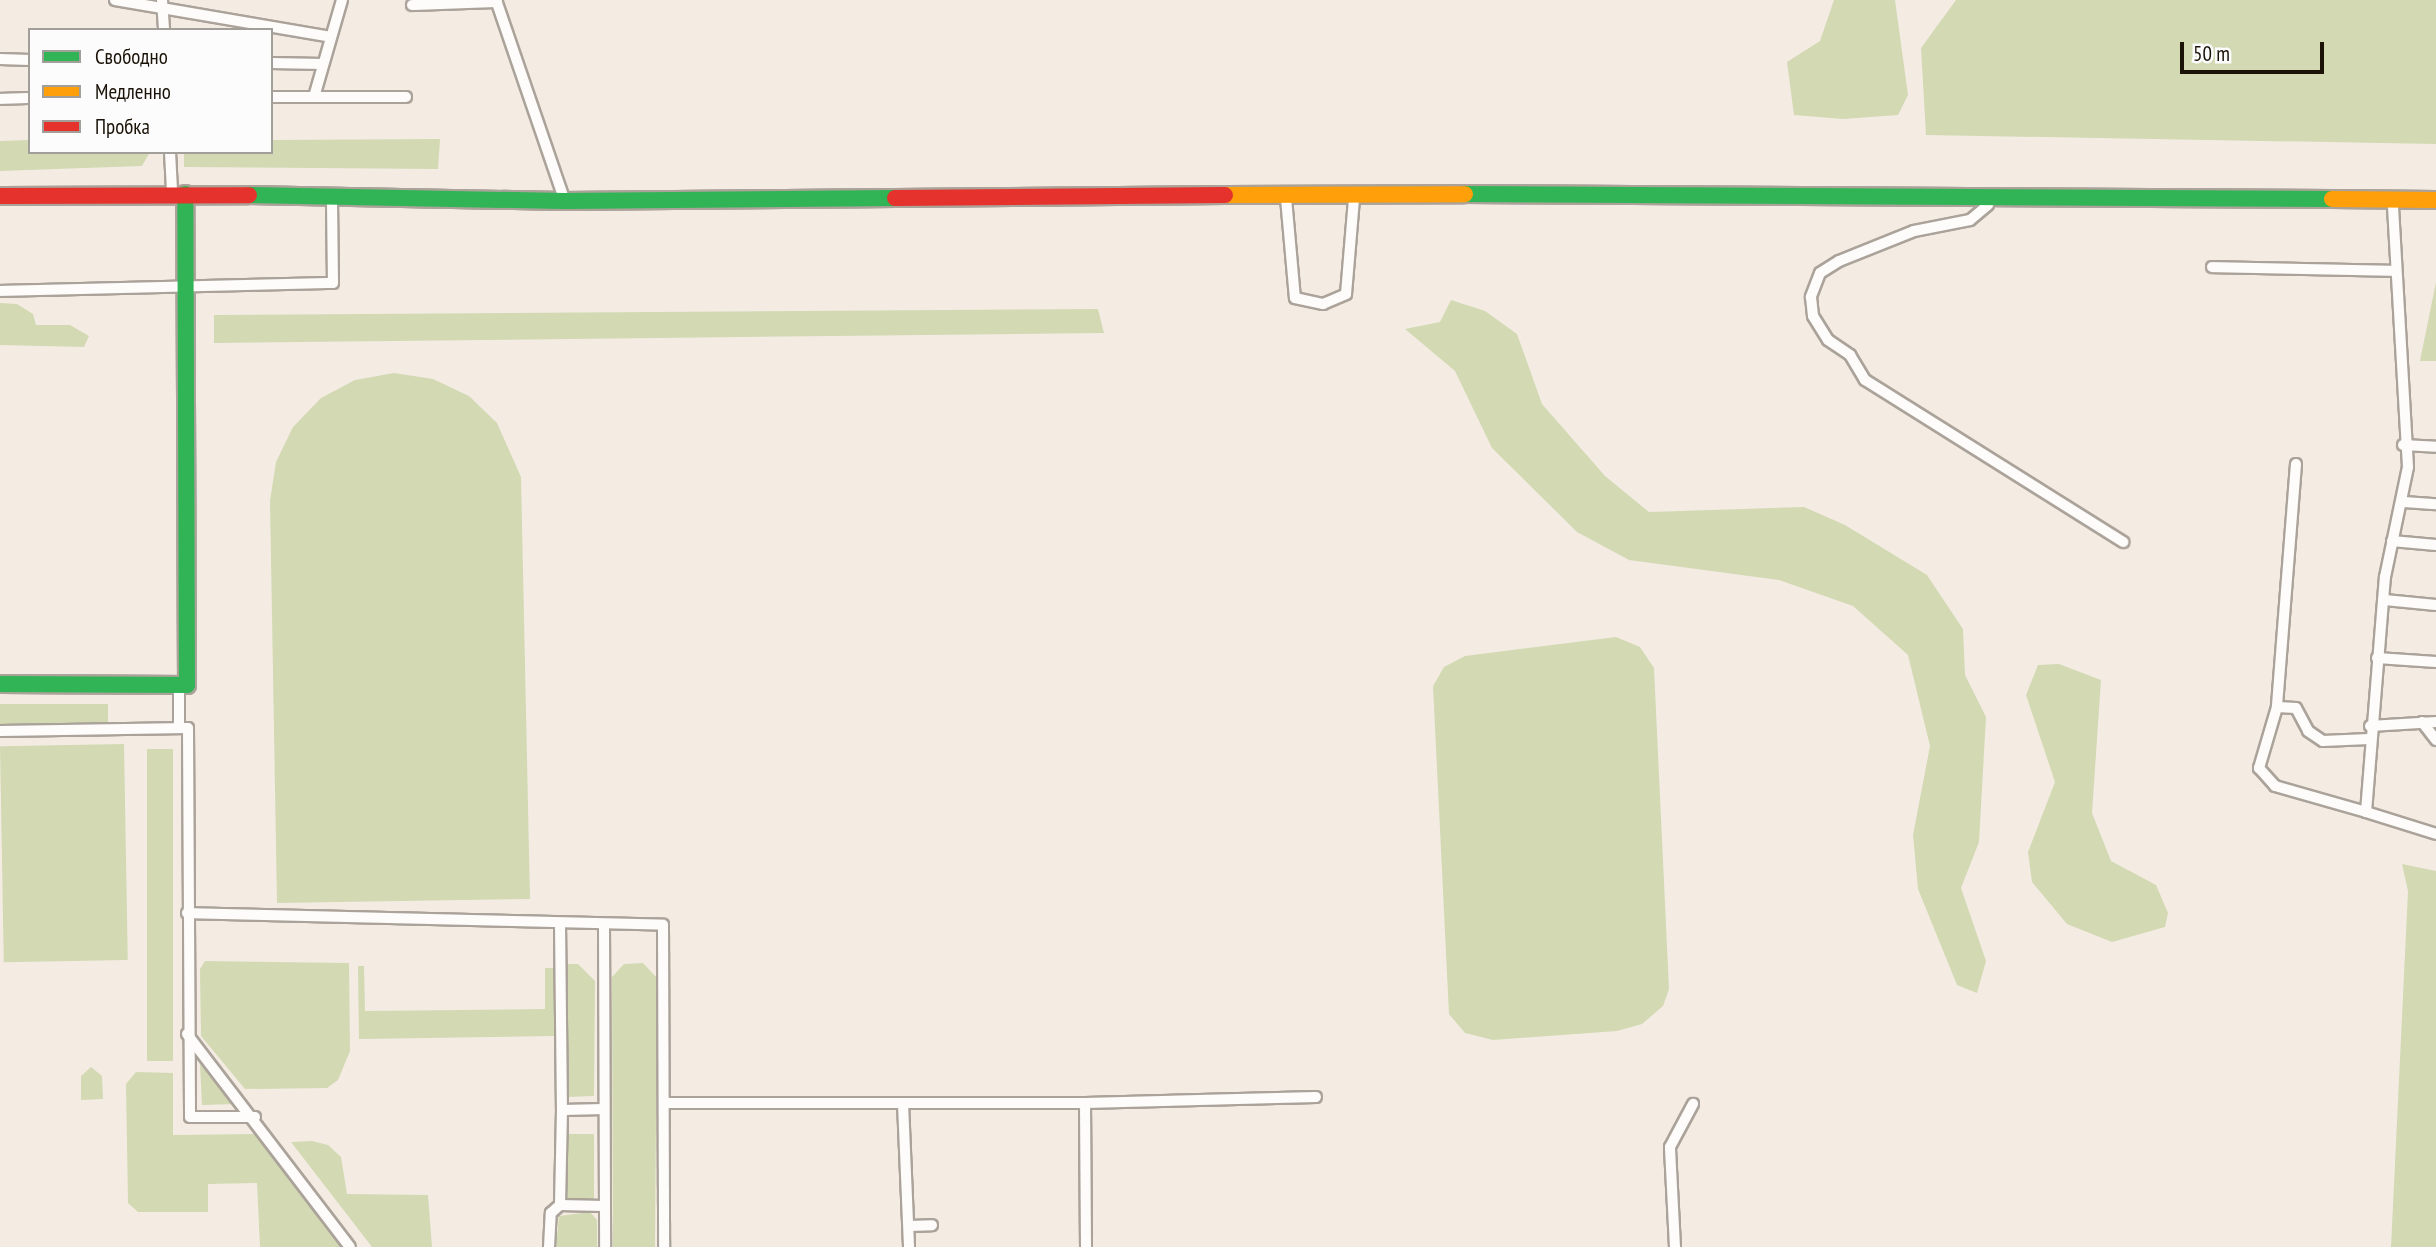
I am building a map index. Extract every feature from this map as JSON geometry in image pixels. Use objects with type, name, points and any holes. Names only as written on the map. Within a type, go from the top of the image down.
[{"type":"street","points":[[0,684],[187,685],[186,287],[179,194]]},
{"type":"street","points":[[0,195],[179,194],[564,201],[1286,195],[2436,200]]},
{"type":"lane","points":[[115,0],[163,4],[331,37]]},
{"type":"lane","points":[[314,97],[342,0]]},
{"type":"lane","points":[[412,5],[496,1],[564,201]]},
{"type":"lane","points":[[163,4],[164,28]]},
{"type":"lane","points":[[0,59],[28,60]]},
{"type":"lane","points":[[273,63],[323,64]]},
{"type":"lane","points":[[273,97],[406,97]]},
{"type":"lane","points":[[0,99],[28,98]]},
{"type":"lane","points":[[170,154],[179,194]]},
{"type":"lane","points":[[1286,195],[1295,298],[1323,304],[1346,294],[1354,195]]},
{"type":"lane","points":[[0,291],[333,283],[332,197]]},
{"type":"lane","points":[[1997,197],[1970,220],[1914,231],[1839,261],[1821,274],[1811,297],[1813,316],[1828,340],[1850,355],[1865,380],[2123,542]]},
{"type":"lane","points":[[2366,812],[2370,726],[2377,658],[2392,541],[2404,502],[2408,467],[2403,445],[2393,200]]},
{"type":"lane","points":[[2213,267],[2396,271]]},
{"type":"lane","points":[[2403,445],[2436,447]]},
{"type":"lane","points":[[2296,464],[2277,707],[2259,768],[2275,786],[2436,834]]},
{"type":"lane","points":[[2404,502],[2436,504]]},
{"type":"lane","points":[[2392,541],[2436,545]]},
{"type":"lane","points":[[2385,600],[2436,605]]},
{"type":"lane","points":[[2377,658],[2436,662]]},
{"type":"lane","points":[[178,685],[179,728]]},
{"type":"lane","points":[[2277,707],[2296,708],[2308,732],[2323,741],[2369,740]]},
{"type":"lane","points":[[2423,722],[2436,740]]},
{"type":"lane","points":[[2370,726],[2436,722]]},
{"type":"lane","points":[[0,731],[188,728],[187,1034],[191,1117],[255,1117]]},
{"type":"lane","points":[[187,913],[663,925],[664,1247]]},
{"type":"lane","points":[[560,923],[560,1205]]},
{"type":"lane","points":[[604,924],[605,1247]]},
{"type":"lane","points":[[187,1034],[255,1117],[350,1247]]},
{"type":"lane","points":[[665,1103],[1085,1103],[1316,1097]]},
{"type":"lane","points":[[903,1103],[909,1247]]},
{"type":"lane","points":[[1085,1103],[1086,1247]]},
{"type":"lane","points":[[1675,1247],[1670,1147],[1693,1104]]},
{"type":"lane","points":[[562,1110],[604,1109]]},
{"type":"lane","points":[[549,1247],[551,1213],[560,1205],[604,1206]]},
{"type":"lane","points":[[909,1226],[932,1226]]},
{"type":"green space","points":[[1834,0],[1895,0],[1908,95],[1898,115],[1843,119],[1794,115],[1787,62],[1820,41]]},
{"type":"green space","points":[[1956,0],[2436,0],[2436,144],[1926,135],[1921,48]]},
{"type":"green space","points":[[440,139],[438,169],[184,167],[184,154],[273,154],[273,140]]},
{"type":"green space","points":[[28,140],[28,154],[149,154],[142,166],[0,171],[0,141]]},
{"type":"green space","points":[[2436,282],[2436,361],[2420,361]]},
{"type":"green space","points":[[1451,300],[1485,311],[1517,334],[1542,404],[1605,476],[1649,512],[1804,507],[1845,525],[1927,575],[1963,629],[1965,675],[1986,717],[1979,842],[1961,888],[1986,961],[1977,993],[1957,985],[1918,889],[1913,835],[1930,746],[1908,655],[1853,606],[1779,580],[1629,560],[1577,532],[1492,448],[1455,371],[1405,329],[1440,322]]},
{"type":"green space","points":[[0,303],[17,304],[33,314],[36,325],[70,325],[89,336],[84,347],[0,345]]},
{"type":"green space","points":[[1098,309],[1104,333],[214,343],[214,315]]},
{"type":"green space","points":[[394,373],[433,379],[469,396],[497,423],[521,477],[530,899],[277,903],[270,501],[276,462],[293,427],[321,398],[355,380]]},
{"type":"green space","points":[[1616,637],[1640,647],[1654,668],[1669,989],[1663,1006],[1642,1024],[1617,1031],[1493,1040],[1465,1033],[1449,1014],[1433,686],[1444,667],[1465,656]]},
{"type":"green space","points":[[2059,664],[2101,680],[2092,813],[2111,861],[2156,885],[2168,913],[2165,927],[2112,942],[2067,924],[2032,882],[2028,852],[2055,782],[2026,695],[2038,665]]},
{"type":"green space","points":[[0,704],[108,704],[108,724],[0,724]]},
{"type":"green space","points":[[124,744],[128,960],[4,962],[0,746]]},
{"type":"green space","points":[[147,749],[173,749],[173,1061],[147,1061]]},
{"type":"green space","points":[[2402,864],[2436,871],[2436,1247],[2391,1247],[2408,891]]},
{"type":"green space","points":[[205,961],[349,963],[350,1051],[338,1080],[327,1088],[245,1089],[201,1036],[200,969]]},
{"type":"green space","points":[[643,963],[657,978],[655,1247],[613,1247],[612,977],[624,964]]},
{"type":"green space","points":[[567,964],[578,964],[595,981],[594,1096],[567,1097]]},
{"type":"green space","points":[[358,966],[364,966],[365,1011],[545,1009],[545,968],[554,968],[554,1036],[359,1039]]},
{"type":"green space","points":[[200,1064],[236,1104],[202,1105]]},
{"type":"green space","points":[[91,1067],[102,1076],[103,1099],[81,1100],[81,1076]]},
{"type":"green space","points":[[136,1072],[173,1073],[173,1135],[262,1134],[348,1247],[260,1247],[257,1183],[208,1184],[208,1212],[138,1212],[128,1203],[126,1084]]},
{"type":"green space","points":[[567,1134],[594,1134],[594,1200],[567,1200]]},
{"type":"green space","points":[[312,1141],[328,1145],[341,1157],[347,1194],[428,1195],[432,1247],[372,1247],[291,1142]]},
{"type":"green space","points":[[590,1212],[597,1220],[597,1247],[556,1247],[559,1216]]},
{"type":"traffic: fast","points":[[0,684],[187,685],[185,194]]},
{"type":"traffic: fast","points":[[1465,194],[2332,199]]},
{"type":"traffic: fast","points":[[249,195],[564,201],[895,198]]},
{"type":"traffic: slow","points":[[1225,195],[1465,194]]},
{"type":"traffic: slow","points":[[2332,199],[2436,200]]},
{"type":"traffic: jam","points":[[0,196],[249,195]]},
{"type":"traffic: jam","points":[[895,198],[1225,195]]}]
